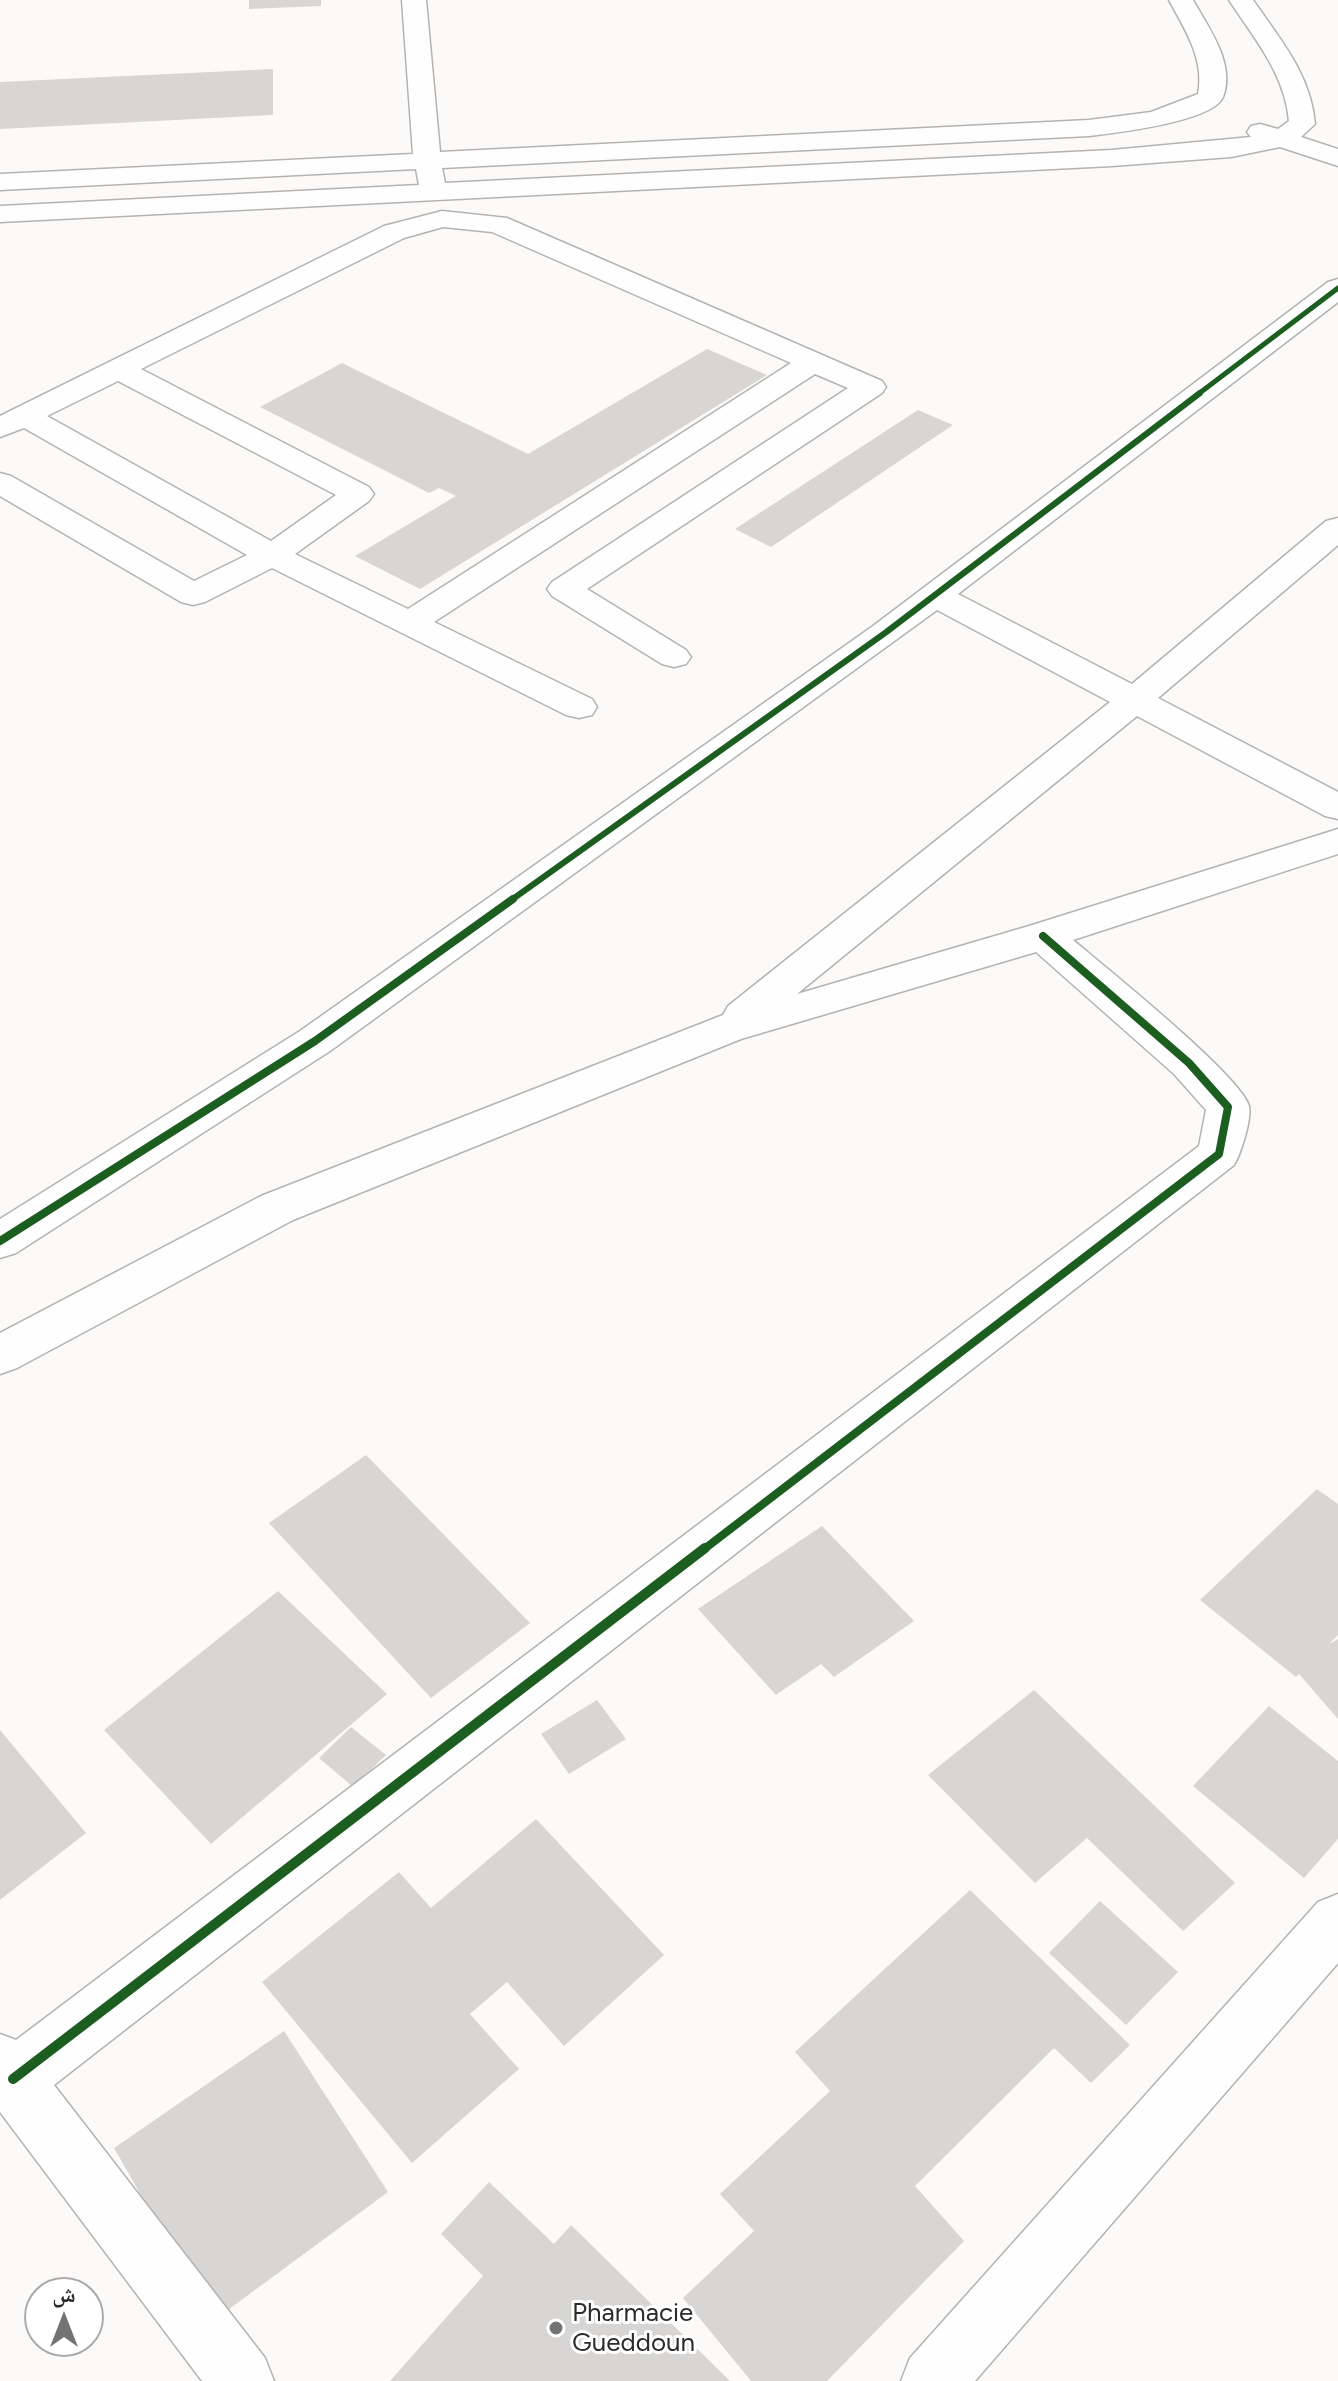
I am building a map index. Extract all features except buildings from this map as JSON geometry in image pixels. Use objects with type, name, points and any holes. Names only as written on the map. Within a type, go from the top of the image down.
[{"type":"street","points":[[414,0],[427,160],[433,193]]},
{"type":"street","points":[[1181,0],[1212,59],[1222,110]]},
{"type":"street","points":[[1241,0],[1295,87],[1303,107],[1292,132]]},
{"type":"street","points":[[0,182],[1089,128],[1145,123],[1222,110],[1292,132],[1338,158]]},
{"type":"street","points":[[0,214],[1112,158],[1231,149],[1292,132],[1338,136]]},
{"type":"street","points":[[13,422],[394,232],[442,219],[497,224],[871,387],[564,589],[674,657]]},
{"type":"street","points":[[0,1241],[315,1041],[935,595],[1338,288]]},
{"type":"street","points":[[409,623],[811,363]]},
{"type":"street","points":[[0,483],[193,595],[272,555],[358,494],[117,369]]},
{"type":"street","points":[[13,422],[579,707]]},
{"type":"street","points":[[726,1029],[1133,701],[1338,528]]},
{"type":"street","points":[[935,595],[1338,807]]},
{"type":"street","points":[[0,1355],[277,1208],[726,1029],[1043,936],[1338,841]]},
{"type":"street","points":[[242,2381],[6,2071],[1219,1154],[1228,1107],[1189,1063],[1043,936]]},
{"type":"street","points":[[933,2381],[1338,1921]]},
{"type":"cycle path","points":[[0,1241],[315,1041],[885,633],[1338,288]]},
{"type":"cycle path","points":[[13,2079],[1219,1154],[1228,1107],[1189,1063],[1043,936]]},
{"type":"place","name":"Pharmacie Gueddoun","points":[[556,2328]]}]
